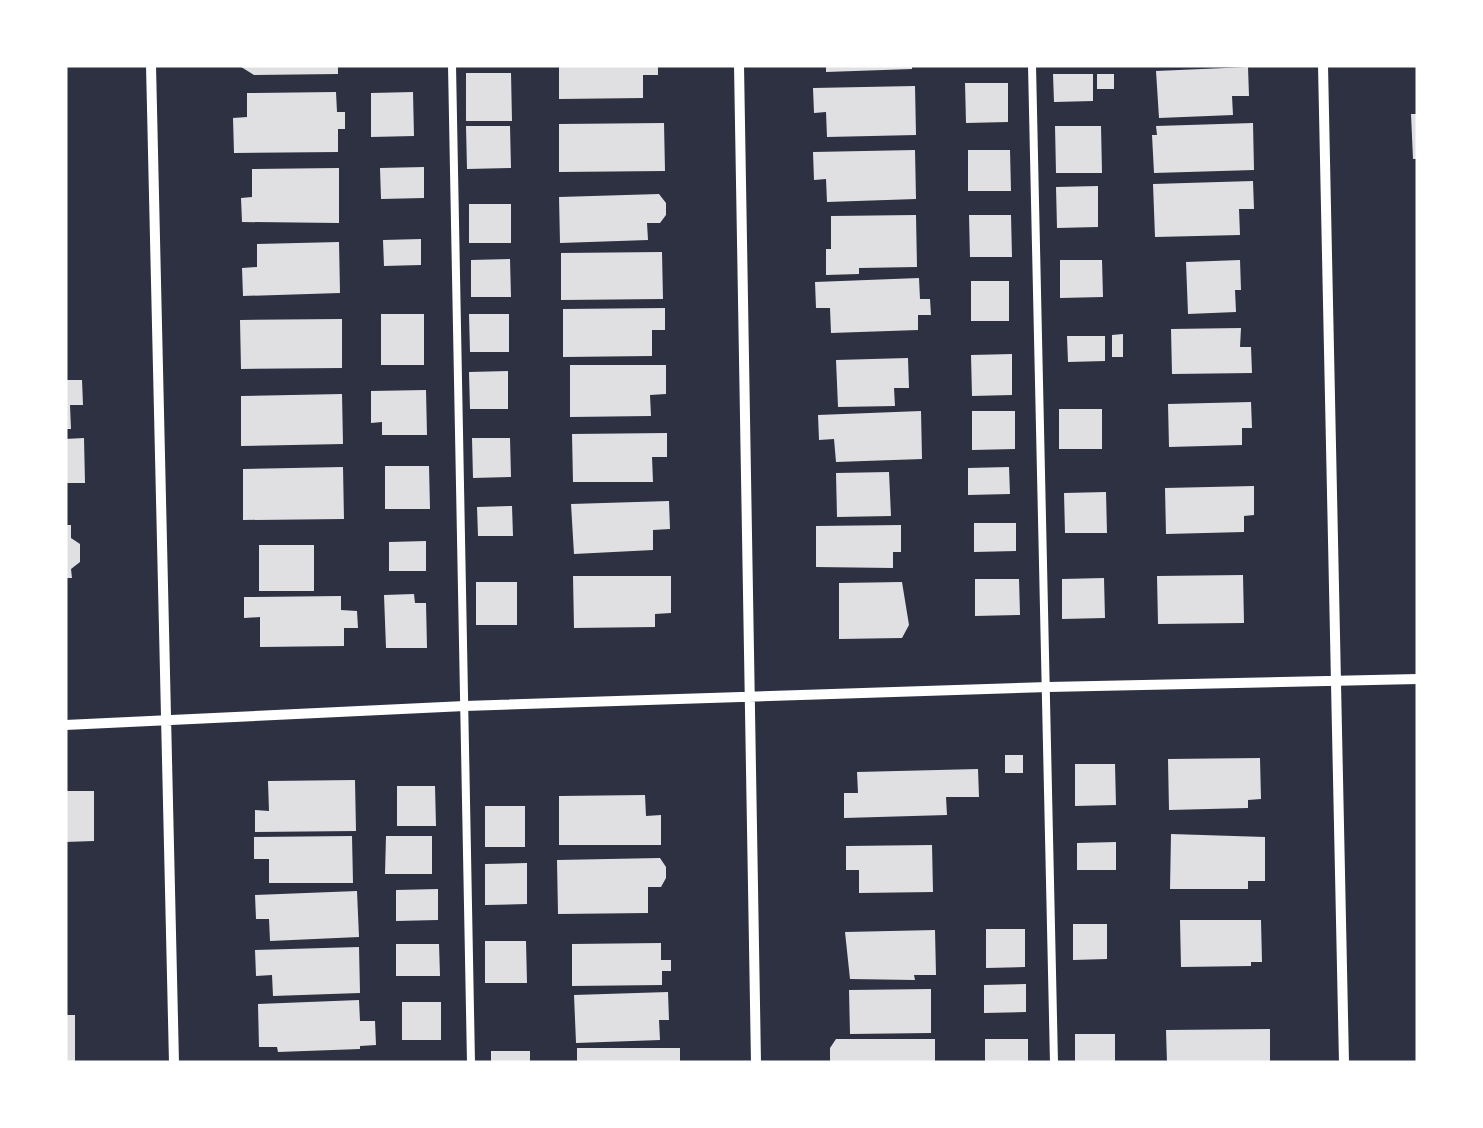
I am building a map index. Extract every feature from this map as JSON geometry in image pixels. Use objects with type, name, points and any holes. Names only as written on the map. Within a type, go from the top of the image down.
[{"type":"street","points":[[151,65],[174,1063]]},
{"type":"street","points":[[739,65],[756,1063]]},
{"type":"street","points":[[1324,65],[1344,1063]]},
{"type":"street","points":[[65,724],[1048,686],[1418,679]]},
{"type":"lane","points":[[452,65],[472,1063]]},
{"type":"lane","points":[[1032,65],[1054,1063]]},
{"type":"building","points":[[238,65],[338,65],[338,74],[254,75]]},
{"type":"building","points":[[559,65],[658,65],[658,75],[643,75],[643,98],[559,99]]},
{"type":"building","points":[[826,65],[912,65],[912,69],[826,72]]},
{"type":"building","points":[[1248,67],[1249,96],[1232,96],[1233,115],[1159,118],[1156,71]]},
{"type":"building","points":[[466,73],[511,73],[512,121],[466,121]]},
{"type":"building","points":[[1053,74],[1093,74],[1093,101],[1054,102]]},
{"type":"building","points":[[1097,74],[1114,74],[1114,89],[1097,89]]},
{"type":"building","points":[[965,83],[1008,83],[1008,122],[966,123]]},
{"type":"building","points":[[915,86],[916,135],[827,137],[826,112],[814,113],[813,88]]},
{"type":"building","points":[[336,92],[337,112],[345,112],[345,129],[338,129],[338,152],[234,153],[233,118],[247,117],[247,93]]},
{"type":"building","points":[[413,92],[414,136],[371,137],[371,93]]},
{"type":"building","points":[[1411,114],[1418,114],[1418,159],[1413,159]]},
{"type":"building","points":[[664,123],[665,171],[559,172],[559,124]]},
{"type":"building","points":[[1253,123],[1254,170],[1154,173],[1152,135],[1157,135],[1156,126]]},
{"type":"building","points":[[466,126],[510,126],[511,168],[467,169]]},
{"type":"building","points":[[1055,126],[1101,126],[1102,173],[1056,173]]},
{"type":"building","points":[[915,150],[916,199],[827,202],[826,179],[814,180],[813,152]]},
{"type":"building","points":[[968,150],[1010,150],[1011,191],[968,191]]},
{"type":"building","points":[[424,167],[424,198],[381,199],[380,168]]},
{"type":"building","points":[[339,168],[339,223],[242,222],[241,198],[252,197],[252,169]]},
{"type":"building","points":[[1253,181],[1254,209],[1239,209],[1240,235],[1155,237],[1153,184]]},
{"type":"building","points":[[1098,186],[1098,227],[1057,228],[1056,187]]},
{"type":"building","points":[[659,194],[666,203],[666,215],[660,223],[647,223],[648,240],[560,243],[559,197]]},
{"type":"building","points":[[469,204],[511,204],[511,243],[469,243]]},
{"type":"building","points":[[916,215],[917,267],[859,268],[859,274],[826,275],[831,216]]},
{"type":"building","points":[[969,215],[1011,215],[1012,257],[970,257]]},
{"type":"building","points":[[421,239],[421,265],[384,266],[383,240]]},
{"type":"building","points":[[339,242],[340,293],[243,296],[242,268],[257,267],[257,244]]},
{"type":"building","points":[[662,252],[663,299],[561,300],[561,253]]},
{"type":"building","points":[[510,259],[511,297],[471,297],[471,260]]},
{"type":"building","points":[[1060,260],[1102,260],[1103,297],[1060,298]]},
{"type":"building","points":[[1240,260],[1241,290],[1235,290],[1236,312],[1188,314],[1186,262]]},
{"type":"building","points":[[919,278],[920,299],[930,299],[931,315],[918,315],[918,330],[831,333],[830,308],[816,308],[815,282]]},
{"type":"building","points":[[971,281],[1009,281],[1009,321],[971,321]]},
{"type":"building","points":[[665,308],[665,330],[652,330],[652,356],[563,357],[563,309]]},
{"type":"building","points":[[381,314],[424,314],[424,365],[381,365]]},
{"type":"building","points":[[469,314],[509,314],[509,352],[470,352]]},
{"type":"building","points":[[342,319],[342,368],[241,369],[240,320]]},
{"type":"building","points":[[1241,328],[1240,347],[1251,347],[1252,373],[1172,374],[1171,329]]},
{"type":"building","points":[[1123,334],[1123,357],[1112,357],[1112,335]]},
{"type":"building","points":[[1067,336],[1105,336],[1105,361],[1068,362]]},
{"type":"building","points":[[1012,354],[1012,395],[972,396],[971,355]]},
{"type":"building","points":[[908,358],[909,388],[894,388],[895,406],[838,407],[836,360]]},
{"type":"building","points":[[570,365],[666,365],[666,394],[650,395],[651,416],[570,417]]},
{"type":"building","points":[[508,371],[508,409],[470,409],[469,372]]},
{"type":"building","points":[[65,380],[82,380],[83,405],[70,405],[71,429],[65,429]]},
{"type":"building","points":[[426,390],[427,435],[382,435],[382,422],[371,423],[371,391]]},
{"type":"building","points":[[342,394],[343,444],[241,446],[241,396]]},
{"type":"building","points":[[1251,402],[1252,428],[1242,428],[1242,445],[1169,447],[1168,404]]},
{"type":"building","points":[[1059,409],[1102,409],[1102,449],[1059,449]]},
{"type":"building","points":[[921,411],[922,459],[836,462],[834,439],[819,440],[818,415]]},
{"type":"building","points":[[972,411],[1015,411],[1015,449],[972,450]]},
{"type":"building","points":[[667,433],[667,457],[652,457],[653,482],[573,482],[572,434]]},
{"type":"building","points":[[84,438],[85,483],[65,483],[65,439]]},
{"type":"building","points":[[472,438],[510,438],[511,477],[473,478]]},
{"type":"building","points":[[385,466],[429,466],[430,509],[385,509]]},
{"type":"building","points":[[343,467],[344,519],[243,520],[243,469]]},
{"type":"building","points":[[1009,467],[1010,494],[968,495],[968,468]]},
{"type":"building","points":[[889,472],[891,516],[837,517],[836,473]]},
{"type":"building","points":[[1254,486],[1254,515],[1244,516],[1244,532],[1166,534],[1165,488]]},
{"type":"building","points":[[1106,492],[1107,533],[1065,533],[1064,493]]},
{"type":"building","points":[[669,501],[670,529],[653,530],[653,550],[574,554],[571,504]]},
{"type":"building","points":[[512,506],[513,536],[478,536],[477,507]]},
{"type":"building","points":[[974,523],[1016,523],[1016,551],[974,552]]},
{"type":"building","points":[[65,525],[71,525],[71,538],[80,544],[80,562],[71,569],[72,578],[65,578]]},
{"type":"building","points":[[901,525],[901,552],[893,552],[893,568],[816,567],[816,526]]},
{"type":"building","points":[[426,541],[426,571],[389,571],[389,542]]},
{"type":"building","points":[[259,545],[314,545],[314,591],[259,591]]},
{"type":"building","points":[[1243,575],[1244,623],[1158,624],[1157,576]]},
{"type":"building","points":[[573,576],[671,576],[671,613],[655,614],[655,627],[574,628]]},
{"type":"building","points":[[1104,578],[1105,618],[1062,619],[1062,579]]},
{"type":"building","points":[[975,579],[1019,579],[1020,615],[975,616]]},
{"type":"building","points":[[476,582],[517,582],[517,625],[476,625]]},
{"type":"building","points":[[902,582],[909,625],[902,638],[839,639],[839,583]]},
{"type":"building","points":[[414,594],[415,603],[426,603],[427,648],[386,648],[384,595]]},
{"type":"building","points":[[341,596],[341,610],[357,611],[358,628],[344,628],[344,646],[260,647],[260,617],[244,618],[244,597]]},
{"type":"building","points":[[1005,755],[1023,755],[1023,773],[1005,773]]},
{"type":"building","points":[[1260,758],[1261,799],[1248,800],[1248,808],[1169,810],[1168,759]]},
{"type":"building","points":[[1075,764],[1115,764],[1116,805],[1075,806]]},
{"type":"building","points":[[978,769],[979,797],[946,797],[947,815],[844,818],[844,793],[858,793],[857,772]]},
{"type":"building","points":[[355,780],[356,831],[255,832],[255,810],[269,811],[268,781]]},
{"type":"building","points":[[397,786],[435,786],[436,826],[397,826]]},
{"type":"building","points":[[65,791],[94,791],[94,841],[65,842]]},
{"type":"building","points":[[645,795],[646,816],[661,815],[661,845],[559,845],[559,796]]},
{"type":"building","points":[[485,806],[525,806],[525,847],[485,847]]},
{"type":"building","points":[[1171,834],[1265,837],[1265,881],[1248,881],[1248,889],[1170,889]]},
{"type":"building","points":[[352,836],[353,883],[269,883],[269,859],[254,859],[254,837]]},
{"type":"building","points":[[386,836],[432,836],[432,874],[385,874]]},
{"type":"building","points":[[1116,842],[1116,870],[1077,870],[1077,843]]},
{"type":"building","points":[[932,845],[933,892],[859,893],[859,870],[846,870],[846,846]]},
{"type":"building","points":[[660,858],[666,867],[666,878],[661,887],[648,887],[648,913],[558,914],[557,860]]},
{"type":"building","points":[[527,863],[527,904],[485,905],[485,864]]},
{"type":"building","points":[[438,889],[438,920],[396,921],[396,890]]},
{"type":"building","points":[[357,891],[359,937],[270,941],[269,919],[256,919],[255,895]]},
{"type":"building","points":[[1180,920],[1261,920],[1262,962],[1251,962],[1251,966],[1181,967]]},
{"type":"building","points":[[1073,924],[1107,924],[1107,959],[1073,960]]},
{"type":"building","points":[[986,929],[1025,929],[1025,967],[986,968]]},
{"type":"building","points":[[935,930],[936,975],[914,975],[915,980],[850,979],[845,932]]},
{"type":"building","points":[[485,941],[526,941],[527,983],[485,983]]},
{"type":"building","points":[[661,943],[661,960],[671,960],[671,971],[662,971],[662,985],[572,986],[572,944]]},
{"type":"building","points":[[396,944],[439,944],[440,976],[396,976]]},
{"type":"building","points":[[359,947],[360,993],[273,996],[272,975],[256,976],[255,950]]},
{"type":"building","points":[[1026,984],[1026,1012],[984,1013],[984,985]]},
{"type":"building","points":[[931,989],[931,1033],[850,1034],[849,990]]},
{"type":"building","points":[[668,992],[669,1020],[659,1020],[660,1040],[576,1043],[574,995]]},
{"type":"building","points":[[359,1000],[360,1021],[375,1021],[376,1045],[278,1052],[277,1047],[259,1047],[258,1004]]},
{"type":"building","points":[[402,1002],[441,1002],[441,1040],[402,1040]]},
{"type":"building","points":[[65,1015],[75,1015],[75,1063],[65,1063]]},
{"type":"building","points":[[1270,1029],[1270,1063],[1167,1063],[1166,1030]]},
{"type":"building","points":[[1075,1034],[1115,1034],[1115,1063],[1075,1063]]},
{"type":"building","points":[[836,1039],[935,1039],[935,1063],[830,1063],[830,1048]]},
{"type":"building","points":[[985,1039],[1028,1039],[1028,1063],[985,1063]]},
{"type":"building","points":[[577,1048],[680,1048],[680,1063],[577,1063]]},
{"type":"building","points":[[491,1051],[530,1051],[530,1063],[491,1063]]}]
